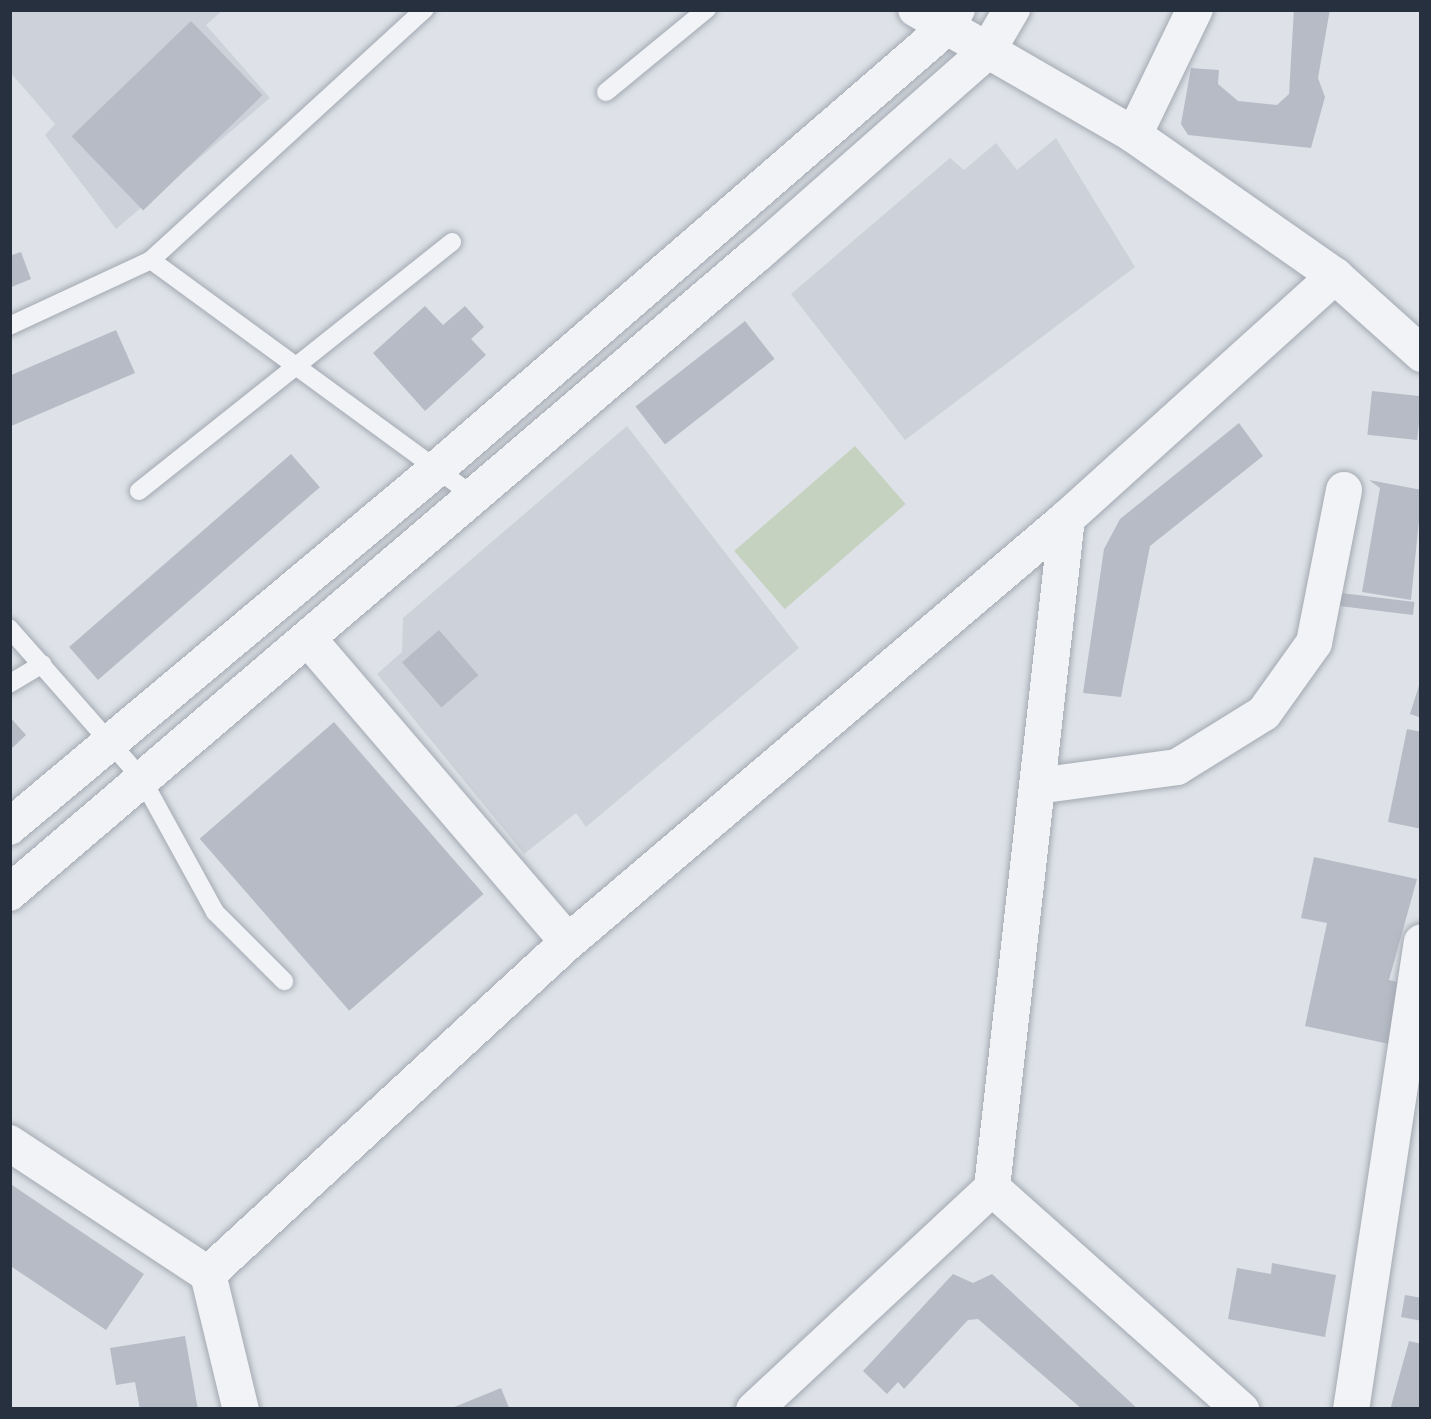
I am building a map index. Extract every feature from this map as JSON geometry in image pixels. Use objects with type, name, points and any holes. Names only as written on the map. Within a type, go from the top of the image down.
[{"type":"street","points":[[15,876],[142,779],[478,500],[988,50],[1012,9]]},
{"type":"street","points":[[1135,135],[1195,9]]},
{"type":"street","points":[[9,827],[439,467],[940,15],[988,50],[1135,135],[1335,276],[1422,354]]},
{"type":"street","points":[[208,1274],[568,941],[1067,518],[1335,276]]},
{"type":"street","points":[[1037,786],[1177,767],[1264,713],[1315,643],[1344,490]]},
{"type":"street","points":[[754,1410],[992,1188],[1067,518]]},
{"type":"street","points":[[310,640],[568,941]]},
{"type":"street","points":[[1351,1410],[1422,942]]},
{"type":"street","points":[[9,1143],[208,1274],[241,1410]]},
{"type":"street","points":[[992,1188],[1241,1410]]},
{"type":"lane","points":[[9,326],[151,260],[425,9]]},
{"type":"lane","points":[[606,92],[706,9]]},
{"type":"lane","points":[[139,491],[452,242]]},
{"type":"lane","points":[[151,260],[478,500]]},
{"type":"lane","points":[[9,628],[142,779],[215,912],[284,981]]},
{"type":"lane","points":[[9,684],[42,664]]},
{"type":"shaded area","points":[[9,9],[224,9],[206,25],[270,98],[116,229],[45,135],[55,124],[9,71]]},
{"type":"shaded area","points":[[1056,138],[1135,267],[905,440],[791,294],[950,158],[964,170],[996,143],[1017,170]]},
{"type":"shaded area","points":[[627,426],[799,648],[586,827],[576,813],[524,854],[377,674],[402,652],[403,618]]},
{"type":"green space","points":[[855,446],[906,504],[785,609],[734,551]]},
{"type":"building","points":[[1294,9],[1330,9],[1318,78],[1325,97],[1311,148],[1188,135],[1181,124],[1191,68],[1219,70],[1218,84],[1238,101],[1277,105],[1289,94]]},
{"type":"building","points":[[191,21],[263,95],[143,210],[72,136]]},
{"type":"building","points":[[21,252],[31,279],[9,288],[9,256]]},
{"type":"building","points":[[425,306],[443,325],[465,306],[484,327],[471,339],[486,355],[425,411],[373,353]]},
{"type":"building","points":[[745,321],[775,359],[665,444],[635,407]]},
{"type":"building","points":[[116,330],[135,373],[9,427],[9,376]]},
{"type":"building","points":[[1372,391],[1422,396],[1417,440],[1367,435]]},
{"type":"building","points":[[1239,423],[1263,456],[1150,546],[1121,697],[1083,693],[1104,549],[1120,519]]},
{"type":"building","points":[[291,454],[320,487],[98,680],[69,647]]},
{"type":"building","points":[[1369,480],[1422,490],[1411,600],[1362,592],[1380,488]]},
{"type":"building","points":[[1341,593],[1414,602],[1413,615],[1339,606]]},
{"type":"building","points":[[439,630],[478,675],[441,707],[402,662]]},
{"type":"building","points":[[1422,679],[1422,718],[1410,714]]},
{"type":"building","points":[[9,716],[26,735],[9,751]]},
{"type":"building","points":[[334,722],[484,894],[349,1011],[200,839]]},
{"type":"building","points":[[1407,729],[1422,732],[1422,829],[1388,822]]},
{"type":"building","points":[[1314,857],[1417,879],[1389,980],[1402,983],[1389,1044],[1305,1026],[1327,923],[1301,918]]},
{"type":"building","points":[[9,1183],[144,1274],[106,1330],[9,1265]]},
{"type":"building","points":[[1272,1263],[1336,1275],[1325,1337],[1228,1319],[1237,1268],[1271,1274]]},
{"type":"building","points":[[953,1274],[973,1283],[992,1274],[1139,1410],[1083,1410],[978,1319],[968,1320],[904,1389],[898,1382],[887,1394],[863,1371]]},
{"type":"building","points":[[1405,1295],[1422,1298],[1422,1321],[1401,1317]]},
{"type":"building","points":[[185,1336],[198,1410],[140,1410],[135,1382],[116,1385],[110,1348]]},
{"type":"building","points":[[1409,1341],[1422,1344],[1422,1410],[1390,1410]]},
{"type":"building","points":[[501,1388],[510,1410],[447,1410]]}]
